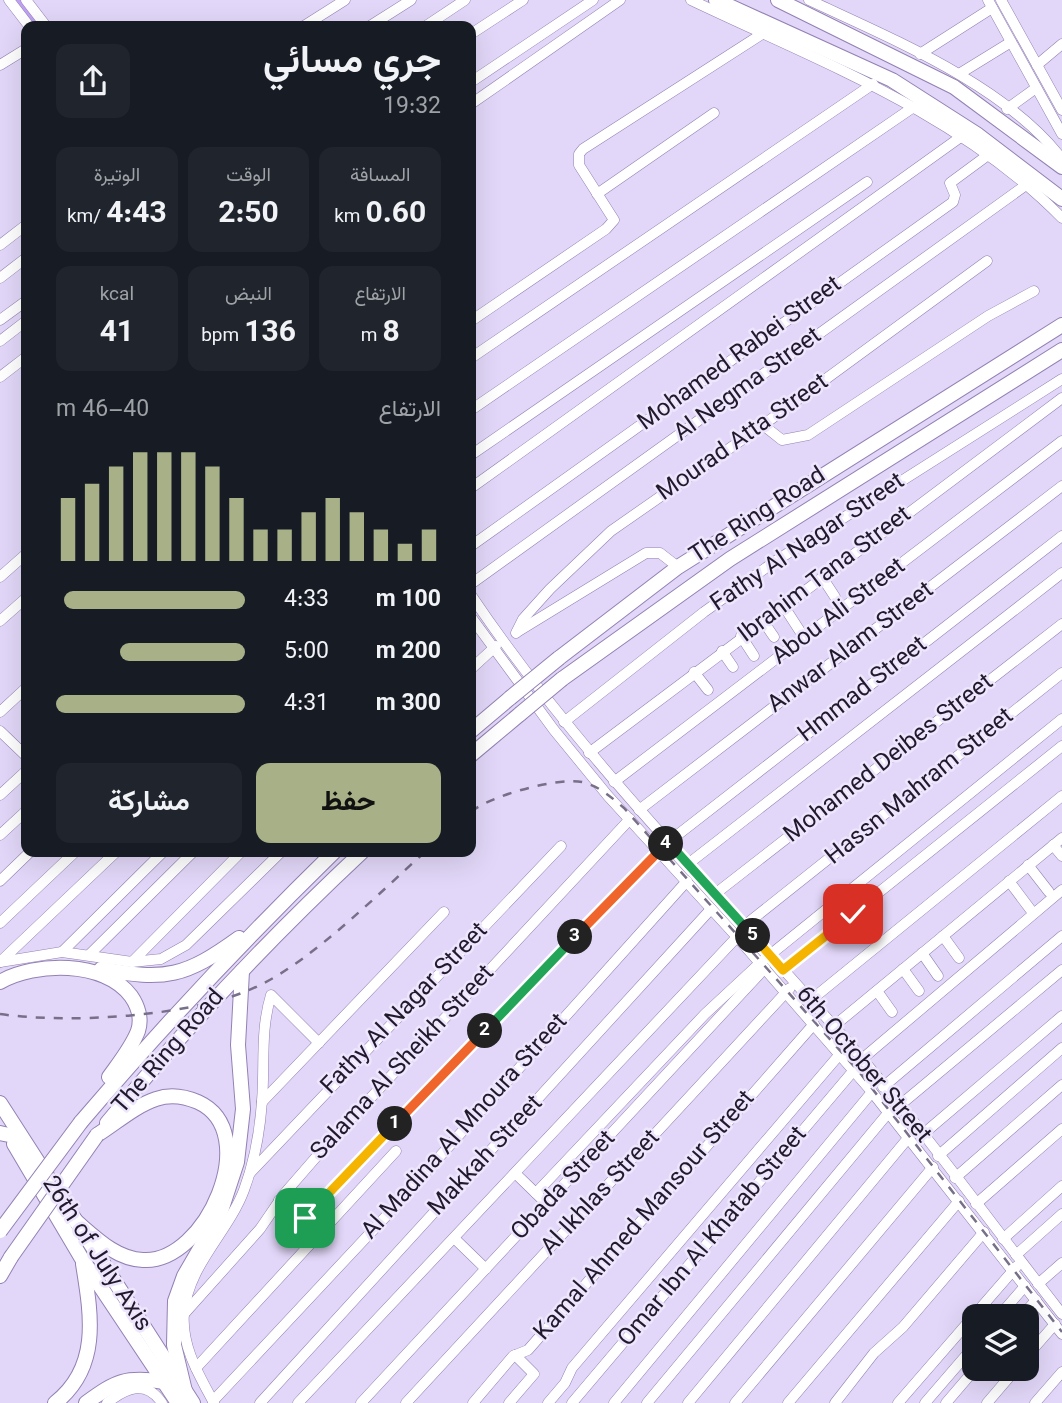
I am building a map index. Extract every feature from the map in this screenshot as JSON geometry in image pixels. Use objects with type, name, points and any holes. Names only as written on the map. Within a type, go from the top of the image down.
[{"type":"highway","points":[[716,0],[892,80],[978,135],[1062,199]]},
{"type":"highway","points":[[778,0],[954,87],[1062,167]]},
{"type":"highway","name":"The Ring Road","points":[[476,727],[678,567],[1062,325]]},
{"type":"highway","name":"The Ring Road","points":[[476,751],[562,680],[645,618],[833,492],[1062,350]]},
{"type":"highway","points":[[0,969],[58,961],[138,975],[165,976],[188,970],[226,953],[266,919],[329,857]]},
{"type":"highway","name":"The Ring Road","points":[[0,1274],[97,1135],[167,1051],[244,968],[357,857]]},
{"type":"highway","name":"The Ring Road","points":[[0,1231],[81,1122],[226,953]]},
{"type":"highway","points":[[186,1399],[174,1345],[175,1301],[184,1276],[220,1214],[237,1162],[243,1109],[238,1045],[244,968]]},
{"type":"highway","points":[[0,982],[33,970],[86,971],[118,982],[135,1002],[139,1011],[139,1030],[81,1122]]},
{"type":"highway","points":[[71,1217],[124,1256],[142,1261],[161,1259],[178,1251],[192,1239],[219,1190],[228,1154],[227,1139],[222,1125],[202,1103],[173,1096],[158,1098],[144,1104],[97,1135]]},
{"type":"highway","name":"26th of July Axis","points":[[0,1103],[186,1399]]},
{"type":"highway","name":"26th of July Axis","points":[[0,1121],[5,1134],[82,1259],[164,1381],[186,1399]]},
{"type":"highway","points":[[55,1403],[81,1372],[91,1340],[82,1259]]},
{"type":"highway","points":[[86,1403],[120,1381],[140,1378],[164,1381]]},
{"type":"street","points":[[9,0],[25,21]]},
{"type":"street","points":[[26,0],[42,21]]},
{"type":"street","points":[[312,21],[345,0]]},
{"type":"street","points":[[378,21],[411,0]]},
{"type":"street","points":[[434,21],[465,0]]},
{"type":"street","points":[[476,31],[523,0]]},
{"type":"street","points":[[476,79],[593,0]]},
{"type":"street","points":[[476,101],[620,0]]},
{"type":"street","points":[[691,0],[915,106],[988,155],[1062,218]]},
{"type":"street","points":[[809,0],[959,74],[1041,135],[1062,159]]},
{"type":"street","points":[[920,54],[997,2]]},
{"type":"street","points":[[997,2],[1011,41],[1060,129],[1041,135]]},
{"type":"street","points":[[997,2],[1062,110]]},
{"type":"street","points":[[476,318],[611,225],[614,216],[579,165],[579,154],[583,149],[762,34]]},
{"type":"street","points":[[959,74],[1011,41]]},
{"type":"street","points":[[1037,65],[1062,44]]},
{"type":"street","points":[[0,65],[21,52]]},
{"type":"street","points":[[476,355],[873,84]]},
{"type":"street","points":[[1007,109],[1036,88]]},
{"type":"street","points":[[476,407],[915,106]]},
{"type":"street","points":[[597,194],[714,113]]},
{"type":"street","points":[[476,484],[962,136]]},
{"type":"street","name":"Mohamed Rabei Street","points":[[476,542],[953,202],[955,195],[950,183],[988,155]]},
{"type":"street","points":[[476,452],[867,182]]},
{"type":"street","name":"Al Negma Street","points":[[476,580],[1026,185]]},
{"type":"street","points":[[0,245],[21,230]]},
{"type":"street","name":"Mourad Atta Street","points":[[516,633],[523,619],[550,589],[611,531],[763,425],[987,261]]},
{"type":"street","points":[[0,278],[21,262]]},
{"type":"street","points":[[763,425],[782,440],[808,435],[988,316],[1034,291]]},
{"type":"street","points":[[0,320],[21,305]]},
{"type":"street","points":[[0,341],[21,325]]},
{"type":"street","points":[[0,377],[21,361]]},
{"type":"street","name":"Fathy Al Nagar Street","points":[[564,722],[774,562],[1062,379]]},
{"type":"street","name":"Ibrahim Tana Street","points":[[589,753],[741,636],[1062,398]]},
{"type":"street","name":"Abou Ali Street","points":[[614,782],[1062,441]]},
{"type":"street","name":"Anwar Alam Street","points":[[639,810],[1062,486]]},
{"type":"street","name":"Hmmad Street","points":[[279,1200],[298,1218],[305,1218],[663,846],[1062,536]]},
{"type":"street","points":[[476,664],[502,641],[646,553],[660,553],[678,567]]},
{"type":"street","points":[[0,578],[21,559]]},
{"type":"street","points":[[688,864],[1062,573]]},
{"type":"street","points":[[822,577],[835,597]]},
{"type":"street","points":[[0,621],[21,602]]},
{"type":"street","name":"6th October Street","points":[[476,602],[564,722],[639,810],[687,881],[737,937],[783,970],[862,1059],[1003,1239],[1025,1286],[1062,1334]]},
{"type":"street","points":[[783,606],[805,639]]},
{"type":"street","points":[[762,621],[774,637]]},
{"type":"street","name":"Mohamed Deibes Street","points":[[715,894],[1062,624]]},
{"type":"street","name":"6th October Street","points":[[476,626],[554,730],[630,819],[688,864],[744,926],[786,992],[889,1112],[984,1232],[1060,1307]]},
{"type":"street","points":[[741,636],[754,656]]},
{"type":"street","points":[[722,651],[733,667]]},
{"type":"street","points":[[694,672],[708,690]]},
{"type":"street","name":"Hassn Mahram Street","points":[[744,926],[1062,673]]},
{"type":"street","points":[[0,712],[21,693]]},
{"type":"street","points":[[536,1193],[705,1014],[766,960],[1062,719]]},
{"type":"street","points":[[0,731],[21,751]]},
{"type":"street","points":[[783,970],[1062,746]]},
{"type":"street","points":[[0,795],[21,776]]},
{"type":"street","points":[[811,1000],[1062,796]]},
{"type":"street","points":[[0,835],[21,816]]},
{"type":"street","name":"Salama Al Sheikh Street","points":[[184,1314],[260,1229],[279,1200],[324,1148],[630,819]]},
{"type":"street","points":[[834,1026],[1062,838]]},
{"type":"street","points":[[1053,845],[1062,856]]},
{"type":"street","name":"Fathy Al Nagar Street","points":[[250,1173],[561,846]]},
{"type":"street","points":[[0,881],[25,857]]},
{"type":"street","points":[[0,923],[70,857]]},
{"type":"street","points":[[0,962],[111,857]]},
{"type":"street","points":[[62,952],[158,857]]},
{"type":"street","points":[[89,955],[188,857]]},
{"type":"street","points":[[132,962],[236,857]]},
{"type":"street","points":[[0,962],[62,952],[132,962],[160,959],[186,945],[276,857]]},
{"type":"street","points":[[1028,865],[1049,892]]},
{"type":"street","name":"Al Madina Al Mnoura Street","points":[[213,1402],[389,1213],[687,881]]},
{"type":"street","points":[[1009,881],[1033,913]]},
{"type":"street","points":[[862,1059],[1062,890]]},
{"type":"street","name":"Makkah Street","points":[[260,1403],[711,909]]},
{"type":"street","points":[[262,1101],[444,912]]},
{"type":"street","points":[[943,936],[959,958]]},
{"type":"street","points":[[883,1087],[1062,936]]},
{"type":"street","points":[[298,1403],[737,937]]},
{"type":"street","points":[[922,953],[938,976]]},
{"type":"street","name":"Obada Street","points":[[360,1403],[547,1204],[766,960]]},
{"type":"street","points":[[903,969],[919,991]]},
{"type":"street","points":[[899,1107],[1062,970]]},
{"type":"street","name":"Al Ikhlas Street","points":[[406,1403],[795,983]]},
{"type":"street","points":[[877,991],[892,1012]]},
{"type":"street","points":[[213,1402],[196,1368],[184,1334],[184,1314],[191,1281],[234,1213],[250,1173],[262,1101],[263,1027],[271,995],[319,1043]]},
{"type":"street","points":[[922,1135],[1062,1016]]},
{"type":"street","name":"Kamal Ahmed Mansour Street","points":[[473,1403],[515,1355],[528,1350],[814,1024]]},
{"type":"street","points":[[938,1156],[1062,1048]]},
{"type":"street","points":[[548,1403],[565,1383],[572,1368],[840,1054]]},
{"type":"street","name":"Omar Ibn Al Khatab Street","points":[[572,1403],[854,1070]]},
{"type":"street","points":[[955,1178],[1062,1085]]},
{"type":"street","points":[[614,1403],[872,1092]]},
{"type":"street","points":[[647,1403],[889,1112]]},
{"type":"street","points":[[976,1204],[1062,1129]]},
{"type":"street","points":[[688,1403],[909,1137]]},
{"type":"street","points":[[196,1368],[396,1151]]},
{"type":"street","points":[[735,1403],[933,1167]]},
{"type":"street","points":[[516,1174],[547,1204]]},
{"type":"street","points":[[1003,1239],[1062,1186]]},
{"type":"street","points":[[788,1403],[959,1200]]},
{"type":"street","points":[[898,1403],[1062,1214]]},
{"type":"street","points":[[835,1403],[874,1353],[903,1327],[984,1232]]},
{"type":"street","points":[[455,1239],[486,1269]]},
{"type":"street","points":[[1038,1284],[1062,1263]]},
{"type":"street","points":[[1009,1304],[1025,1286]]},
{"type":"street","points":[[1032,1304],[1036,1300]]},
{"type":"street","points":[[1039,1342],[1055,1324]]},
{"type":"street","points":[[509,1403],[534,1375],[515,1355]]},
{"type":"street","points":[[925,1403],[962,1360]]},
{"type":"street","points":[[1035,1403],[1062,1371]]},
{"type":"street","points":[[946,1403],[965,1381]]},
{"type":"street","points":[[987,1403],[1006,1381]]},
{"type":"street","points":[[107,1403],[127,1389],[135,1387],[144,1388],[158,1401]]},
{"type":"waterway","points":[[16,0],[31,21]]},
{"type":"railway","points":[[476,809],[508,794],[541,785],[571,781],[594,786],[624,808],[860,1073],[1062,1332]]},
{"type":"railway","points":[[0,1014],[95,1018],[167,1011],[232,997],[258,986],[301,960],[345,925],[420,857]]},
{"type":"route","points":[[305,1218],[668,842],[783,970],[853,914]]}]
